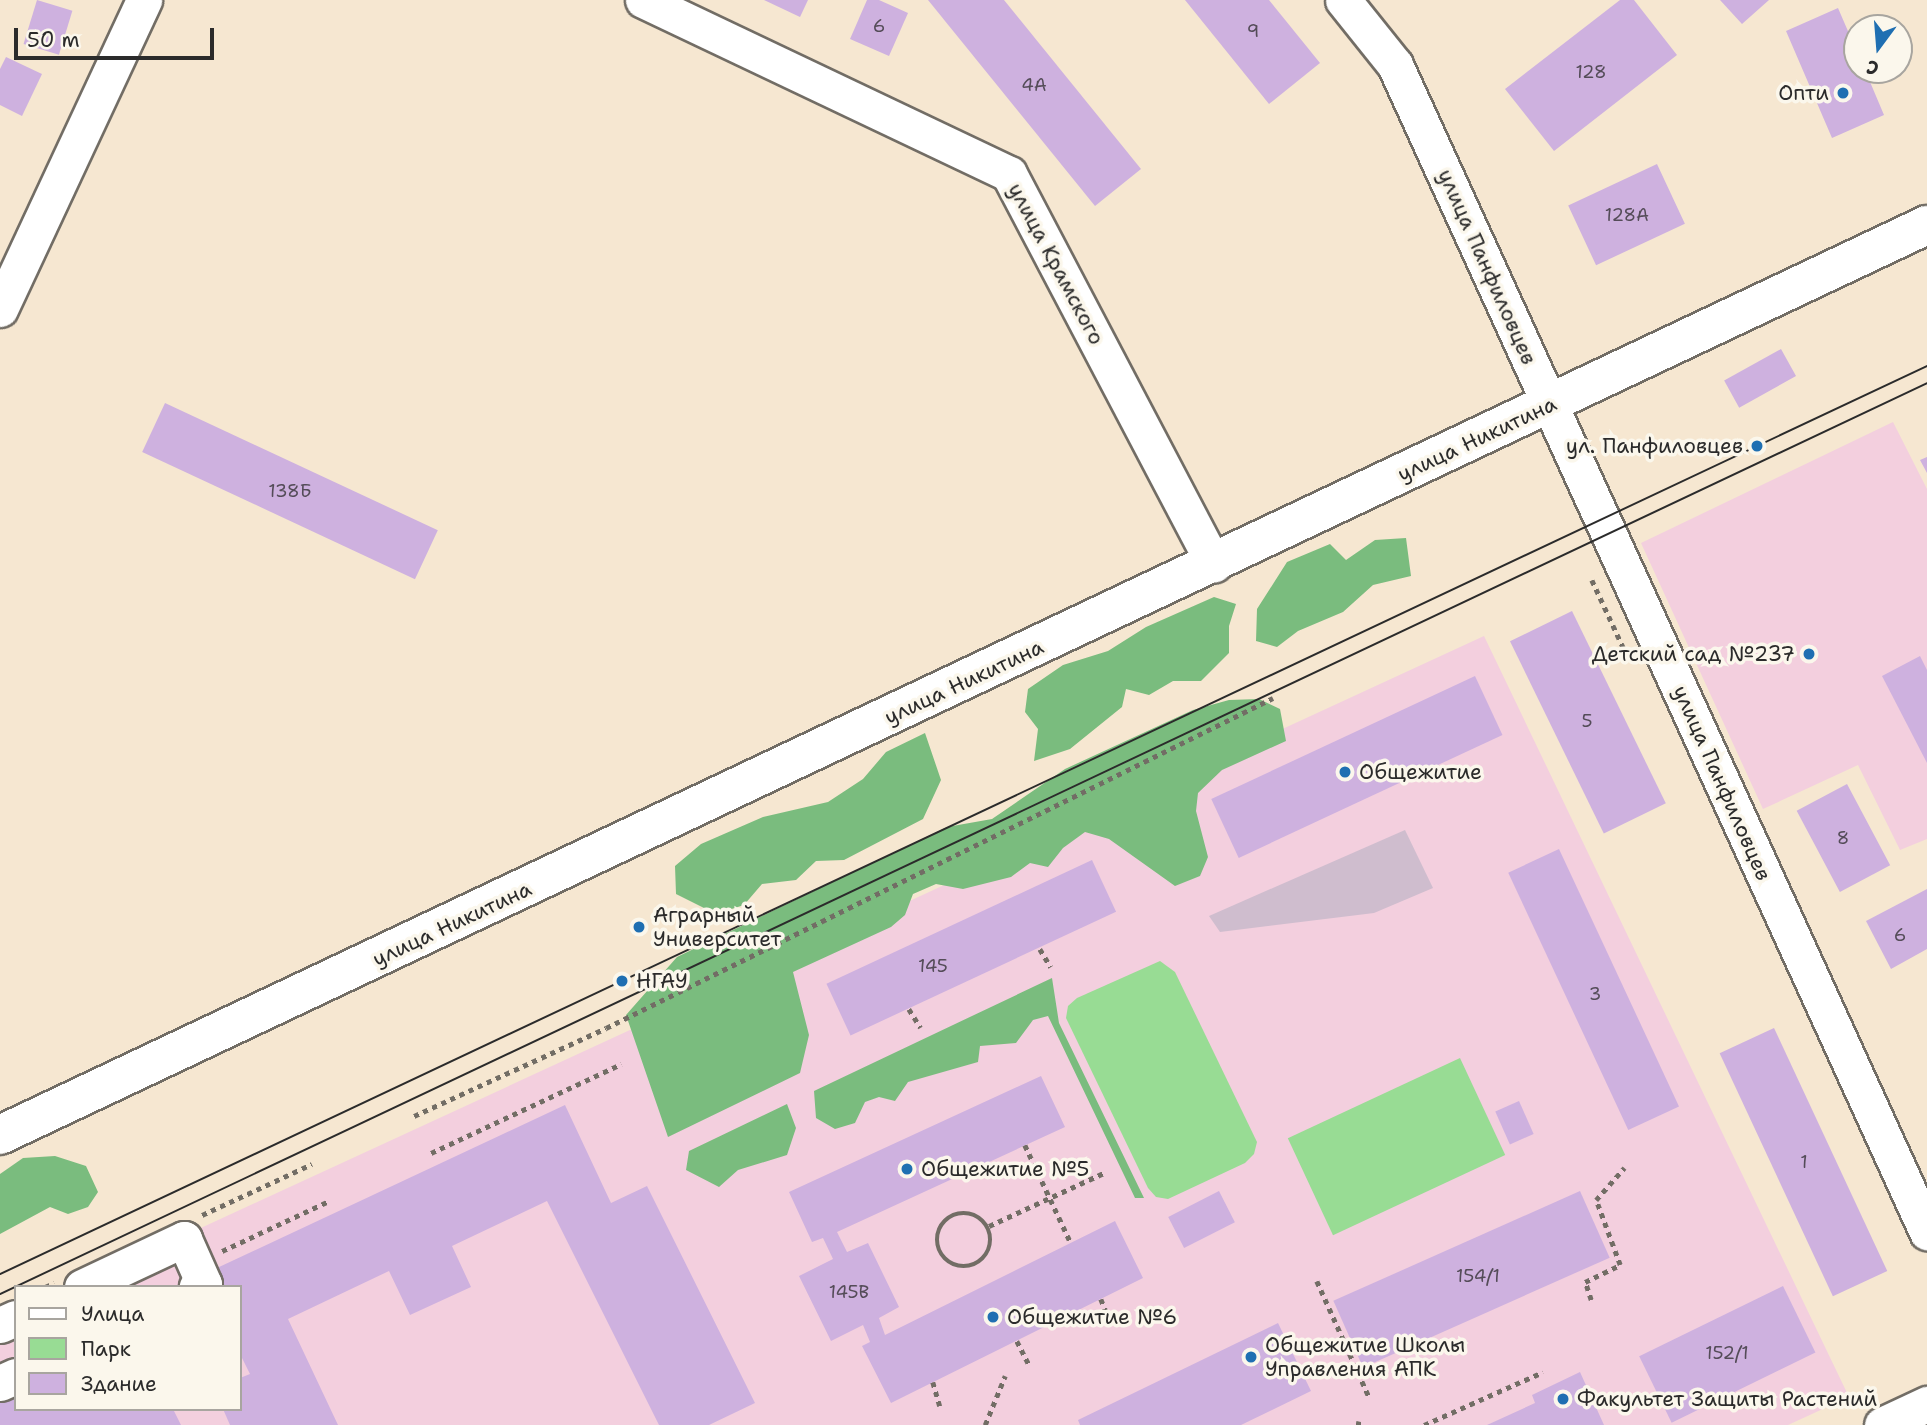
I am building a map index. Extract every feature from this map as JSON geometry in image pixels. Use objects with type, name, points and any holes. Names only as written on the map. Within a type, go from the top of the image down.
[{"type":"main road","name":"улица Никитина","points":[[0,1135],[1927,225]]},
{"type":"street","points":[[0,308],[144,0]]},
{"type":"street","name":"улица Крамского","points":[[643,0],[1009,174],[1214,564]]},
{"type":"street","name":"улица Панфиловцев","points":[[1358,5],[1395,65],[1927,1232]]},
{"type":"street","points":[[86,1285],[184,1239],[196,1275]]},
{"type":"street","points":[[1882,1425],[1927,1404]]},
{"type":"path","points":[[414,1116],[606,1028],[1273,698]]},
{"type":"path","points":[[1040,948],[1051,967]]},
{"type":"path","points":[[909,1010],[920,1028]]},
{"type":"path","points":[[431,1153],[621,1064]]},
{"type":"path","points":[[1025,1145],[1070,1243]]},
{"type":"path","points":[[1591,1300],[1585,1282],[1620,1265],[1596,1200],[1624,1168]]},
{"type":"path","points":[[989,1226],[1106,1172]]},
{"type":"path","points":[[196,1275],[329,1201]]},
{"type":"path","points":[[970,1212],[989,1226],[992,1243],[987,1257],[969,1268],[947,1263],[937,1248],[938,1229],[948,1216],[970,1212]]},
{"type":"path","points":[[1317,1280],[1370,1399]]},
{"type":"path","points":[[1101,1299],[1112,1326]]},
{"type":"path","points":[[1017,1341],[1029,1365]]},
{"type":"path","points":[[1424,1425],[1543,1372]]},
{"type":"path","points":[[985,1425],[1005,1376]]},
{"type":"path","points":[[933,1382],[940,1406]]},
{"type":"path","points":[[1356,1423],[1364,1425]]},
{"type":"shaded area","name":"Детский сад №237","points":[[1893,422],[1927,489],[1927,839],[1900,850],[1858,765],[1763,809],[1641,543]]},
{"type":"shaded area","points":[[1484,636],[1849,1397],[1788,1425],[0,1425],[0,1321],[14,1314],[14,1411],[242,1411],[242,1285],[77,1285]]},
{"type":"shaded area","points":[[1405,830],[1433,888],[1374,913],[1220,932],[1209,916]]},
{"type":"green space","points":[[1406,538],[1411,576],[1373,585],[1343,612],[1298,631],[1277,647],[1256,641],[1257,609],[1287,562],[1330,544],[1346,560],[1375,540]]},
{"type":"green space","points":[[1214,597],[1236,604],[1229,626],[1229,653],[1201,681],[1173,681],[1149,695],[1126,689],[1122,707],[1070,749],[1034,761],[1038,729],[1025,712],[1028,689],[1063,665],[1108,651],[1146,627]]},
{"type":"green space","points":[[1259,699],[1280,709],[1286,741],[1222,770],[1198,793],[1196,811],[1208,857],[1200,876],[1175,886],[1109,839],[1085,832],[1063,848],[1048,867],[1030,863],[1011,877],[963,889],[936,884],[913,894],[905,915],[891,927],[793,972],[809,1035],[800,1073],[668,1137],[626,1015],[677,957],[947,827],[992,819],[1065,769],[1193,710],[1229,700]]},
{"type":"green space","points":[[925,733],[941,780],[923,819],[844,860],[816,861],[796,880],[762,884],[744,905],[716,914],[676,894],[675,866],[701,844],[763,817],[828,802],[863,779],[886,752]]},
{"type":"green space","points":[[1160,961],[1175,972],[1257,1142],[1254,1154],[1245,1163],[1168,1199],[1156,1197],[1148,1188],[1066,1018],[1068,1006],[1077,998]]},
{"type":"green space","points":[[1052,978],[1059,1023],[1144,1198],[1135,1198],[1048,1016],[1033,1020],[1016,1043],[980,1046],[978,1062],[908,1082],[895,1101],[879,1097],[865,1102],[855,1123],[835,1129],[816,1118],[814,1091]]},
{"type":"green space","points":[[1460,1058],[1505,1155],[1333,1235],[1288,1138]]},
{"type":"green space","points":[[787,1104],[796,1128],[787,1155],[738,1170],[719,1187],[686,1170],[689,1151]]},
{"type":"green space","points":[[55,1156],[86,1166],[98,1192],[88,1207],[68,1214],[50,1207],[0,1234],[0,1174],[23,1158]]},
{"type":"building","points":[[37,0],[72,11],[59,55],[24,44]]},
{"type":"building","points":[[764,0],[808,0],[800,17]]},
{"type":"building","points":[[867,0],[879,0],[908,13],[889,56],[850,39]]},
{"type":"building","points":[[928,0],[1004,0],[1141,169],[1095,206]]},
{"type":"building","points":[[1185,0],[1269,0],[1320,63],[1269,104]]},
{"type":"building","points":[[1620,0],[1634,0],[1677,55],[1554,151],[1505,89]]},
{"type":"building","points":[[1720,0],[1769,0],[1742,24]]},
{"type":"building","name":"Опти","points":[[1838,8],[1843,20],[1843,84],[1871,84],[1884,115],[1832,138],[1786,31]]},
{"type":"building","points":[[6,57],[42,74],[22,116],[0,105],[0,69]]},
{"type":"building","points":[[1657,164],[1685,224],[1596,265],[1568,205]]},
{"type":"building","points":[[1781,349],[1796,376],[1739,408],[1724,381]]},
{"type":"building","points":[[165,403],[438,530],[415,579],[142,452]]},
{"type":"building","points":[[1927,457],[1927,473],[1920,460]]},
{"type":"building","points":[[1572,611],[1666,803],[1604,834],[1510,641]]},
{"type":"building","points":[[1920,656],[1927,670],[1927,763],[1882,676]]},
{"type":"building","name":"Общежитие","points":[[1475,676],[1502,735],[1239,858],[1211,799]]},
{"type":"building","points":[[1847,784],[1890,865],[1840,892],[1797,811]]},
{"type":"building","points":[[1559,849],[1679,1106],[1628,1130],[1508,873]]},
{"type":"building","points":[[1092,860],[1116,912],[851,1035],[826,984]]},
{"type":"building","points":[[1927,889],[1927,949],[1891,969],[1866,921]]},
{"type":"building","points":[[1774,1028],[1887,1271],[1833,1296],[1720,1053]]},
{"type":"building","points":[[1041,1076],[1065,1127],[837,1232],[847,1252],[868,1243],[899,1307],[879,1318],[885,1335],[1115,1221],[1143,1278],[891,1403],[862,1346],[870,1342],[863,1325],[831,1341],[799,1276],[833,1259],[823,1238],[812,1242],[789,1192]]},
{"type":"building","points":[[1519,1101],[1534,1134],[1510,1144],[1495,1112]]},
{"type":"building","points":[[565,1105],[611,1203],[647,1186],[755,1403],[709,1425],[659,1425],[547,1201],[452,1246],[471,1287],[410,1315],[389,1271],[288,1319],[338,1425],[230,1425],[224,1411],[242,1411],[242,1377],[250,1374],[242,1358],[242,1285],[206,1285],[202,1275]]},
{"type":"building","points":[[1219,1191],[1235,1222],[1184,1248],[1168,1217]]},
{"type":"building","points":[[1580,1191],[1610,1258],[1363,1368],[1333,1301]]},
{"type":"building","points":[[1783,1286],[1815,1353],[1672,1423],[1639,1356]]},
{"type":"building","name":"Общежитие Школы Управления АПК","points":[[1278,1323],[1311,1391],[1241,1425],[1080,1425],[1078,1420]]},
{"type":"building","name":"Факультет Защиты Растений","points":[[1580,1372],[1604,1425],[1487,1425],[1535,1403],[1532,1395]]},
{"type":"building","points":[[14,1380],[14,1411],[174,1411],[181,1425],[0,1425],[0,1387]]},
{"type":"tram line","points":[[0,1274],[1927,366]]},
{"type":"tram line","points":[[19,1285],[1927,383]]},
{"type":"tram line","points":[[0,1294],[14,1287]]},
{"type":"place","name":"Опти","points":[[1843,93]]},
{"type":"place","name":"ул. Панфиловцев","points":[[1757,446]]},
{"type":"place","name":"Детский сад №237","points":[[1809,654]]},
{"type":"place","name":"Общежитие","points":[[1345,772]]},
{"type":"place","name":"Аграрный Университет","points":[[639,927]]},
{"type":"place","name":"НГАУ","points":[[622,981]]},
{"type":"place","name":"Общежитие №5","points":[[907,1169]]},
{"type":"place","name":"Общежитие №6","points":[[993,1317]]},
{"type":"place","name":"Общежитие Школы Управления АПК","points":[[1251,1357]]},
{"type":"place","name":"Факультет Защиты Растений","points":[[1563,1399]]}]
